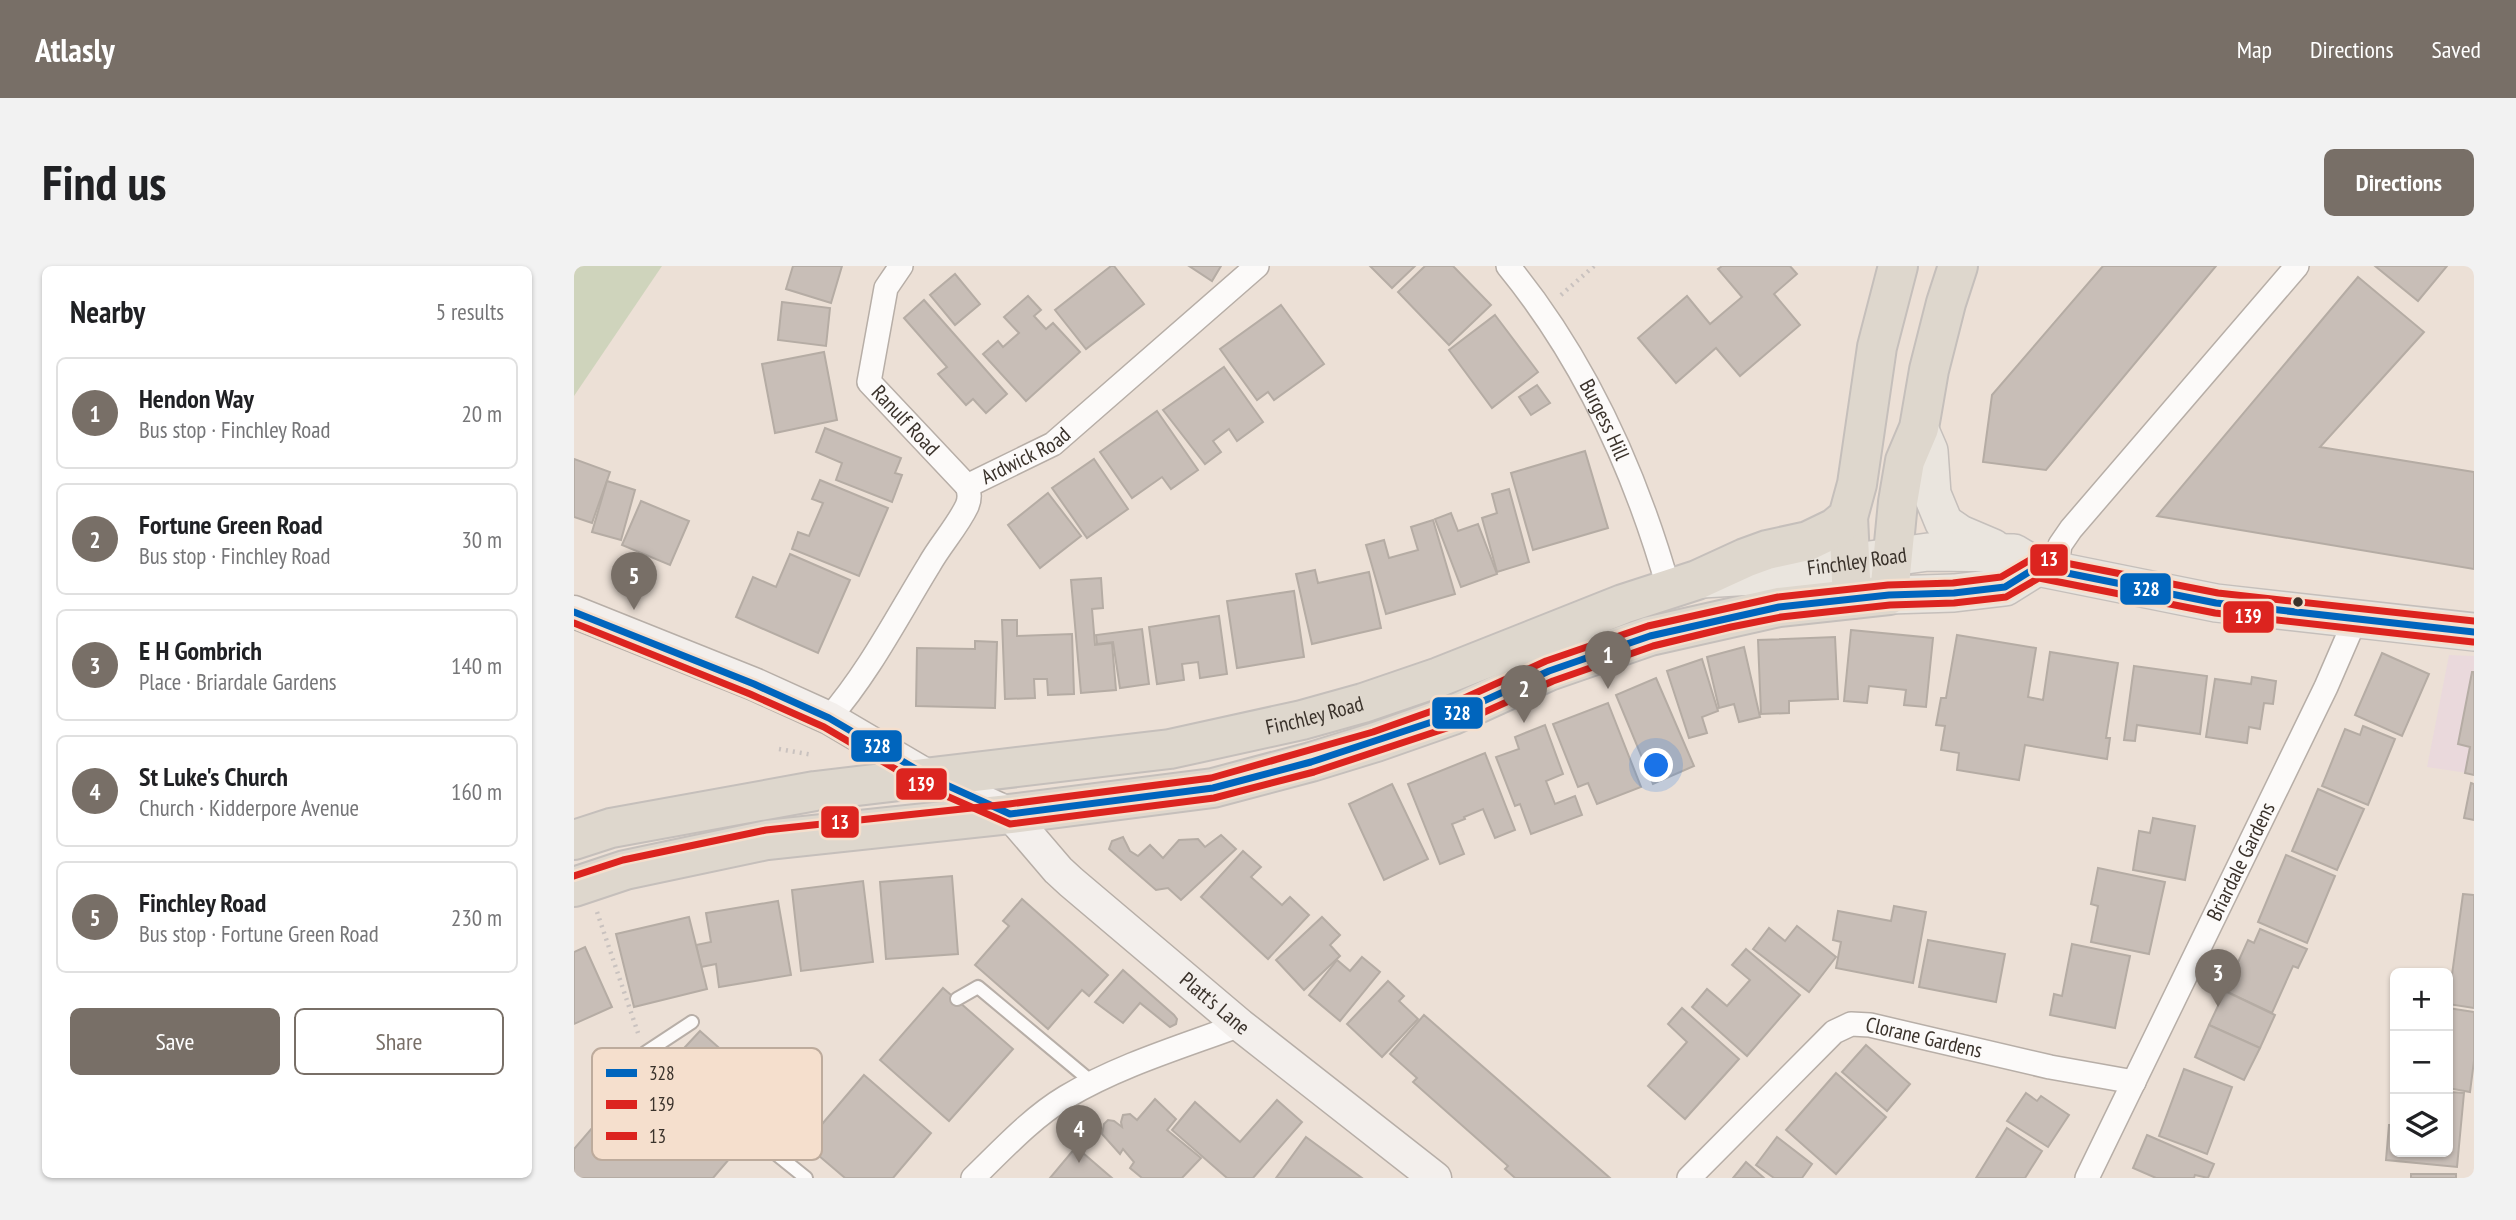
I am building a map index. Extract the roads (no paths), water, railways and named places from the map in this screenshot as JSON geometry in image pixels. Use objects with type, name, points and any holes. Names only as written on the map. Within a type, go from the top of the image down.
[{"type":"highway","points":[[1864,585],[1848,517],[1857,484],[1877,347],[1898,266]]},
{"type":"highway","points":[[1864,585],[1891,557],[1905,461],[1919,428],[1929,370],[1958,266]]},
{"type":"highway","points":[[1683,585],[1767,550],[1808,541],[1835,528],[1848,517]]},
{"type":"highway","name":"Finchley Road","points":[[574,840],[611,828],[815,791],[1170,749],[1302,720],[1439,677],[1611,608],[1683,585]]},
{"type":"highway","name":"Finchley Road","points":[[585,897],[625,870],[767,840],[1188,792],[1263,775],[1376,742],[1453,715],[1549,671],[1650,636],[1864,585]]},
{"type":"main road","points":[[1919,428],[1929,451],[1931,494],[1944,523],[1960,534],[2036,564]]},
{"type":"main road","name":"Finchley Road","points":[[1891,557],[1928,552],[2036,564],[2216,603],[2474,632]]},
{"type":"main road","name":"Finchley Road","points":[[1683,585],[1753,576],[1954,593],[2005,587],[2036,564]]},
{"type":"street","name":"Ranulf Road","points":[[901,266],[886,288],[869,382],[967,486]]},
{"type":"street","name":"Ardwick Road","points":[[829,719],[855,688],[933,557],[961,517],[968,503],[970,492],[967,486],[1053,444],[1257,266]]},
{"type":"street","name":"Burgess Hill","points":[[1508,266],[1542,311],[1574,363],[1614,436],[1683,585]]},
{"type":"street","points":[[2036,564],[2060,545],[2297,266]]},
{"type":"street","points":[[574,612],[754,684],[829,719],[931,778],[1010,814]]},
{"type":"street","name":"Briardale Gardens","points":[[2087,1178],[2326,687],[2355,620]]},
{"type":"street","name":"Platt's Lane","points":[[1010,814],[1058,870],[1240,1025],[1435,1178]]},
{"type":"street","name":"Clorane Gardens","points":[[1689,1178],[1834,1032],[1851,1024],[1899,1031],[2050,1067],[2134,1082]]},
{"type":"street","points":[[973,1178],[1033,1121],[1065,1098],[1118,1070],[1240,1025]]},
{"type":"lane","points":[[957,999],[978,987],[1093,1083]]},
{"type":"lane","points":[[652,1048],[692,1021]]},
{"type":"lane","points":[[784,1160],[806,1178]]},
{"type":"place","name":"Finchley Road","points":[[634,610]]},
{"type":"place","name":"Hendon Way","points":[[1608,689]]},
{"type":"place","name":"Fortune Green Road","points":[[1524,723]]},
{"type":"place","name":"E H Gombrich","points":[[2218,1007]]},
{"type":"place","name":"St Luke's Church","points":[[1079,1163]]}]
